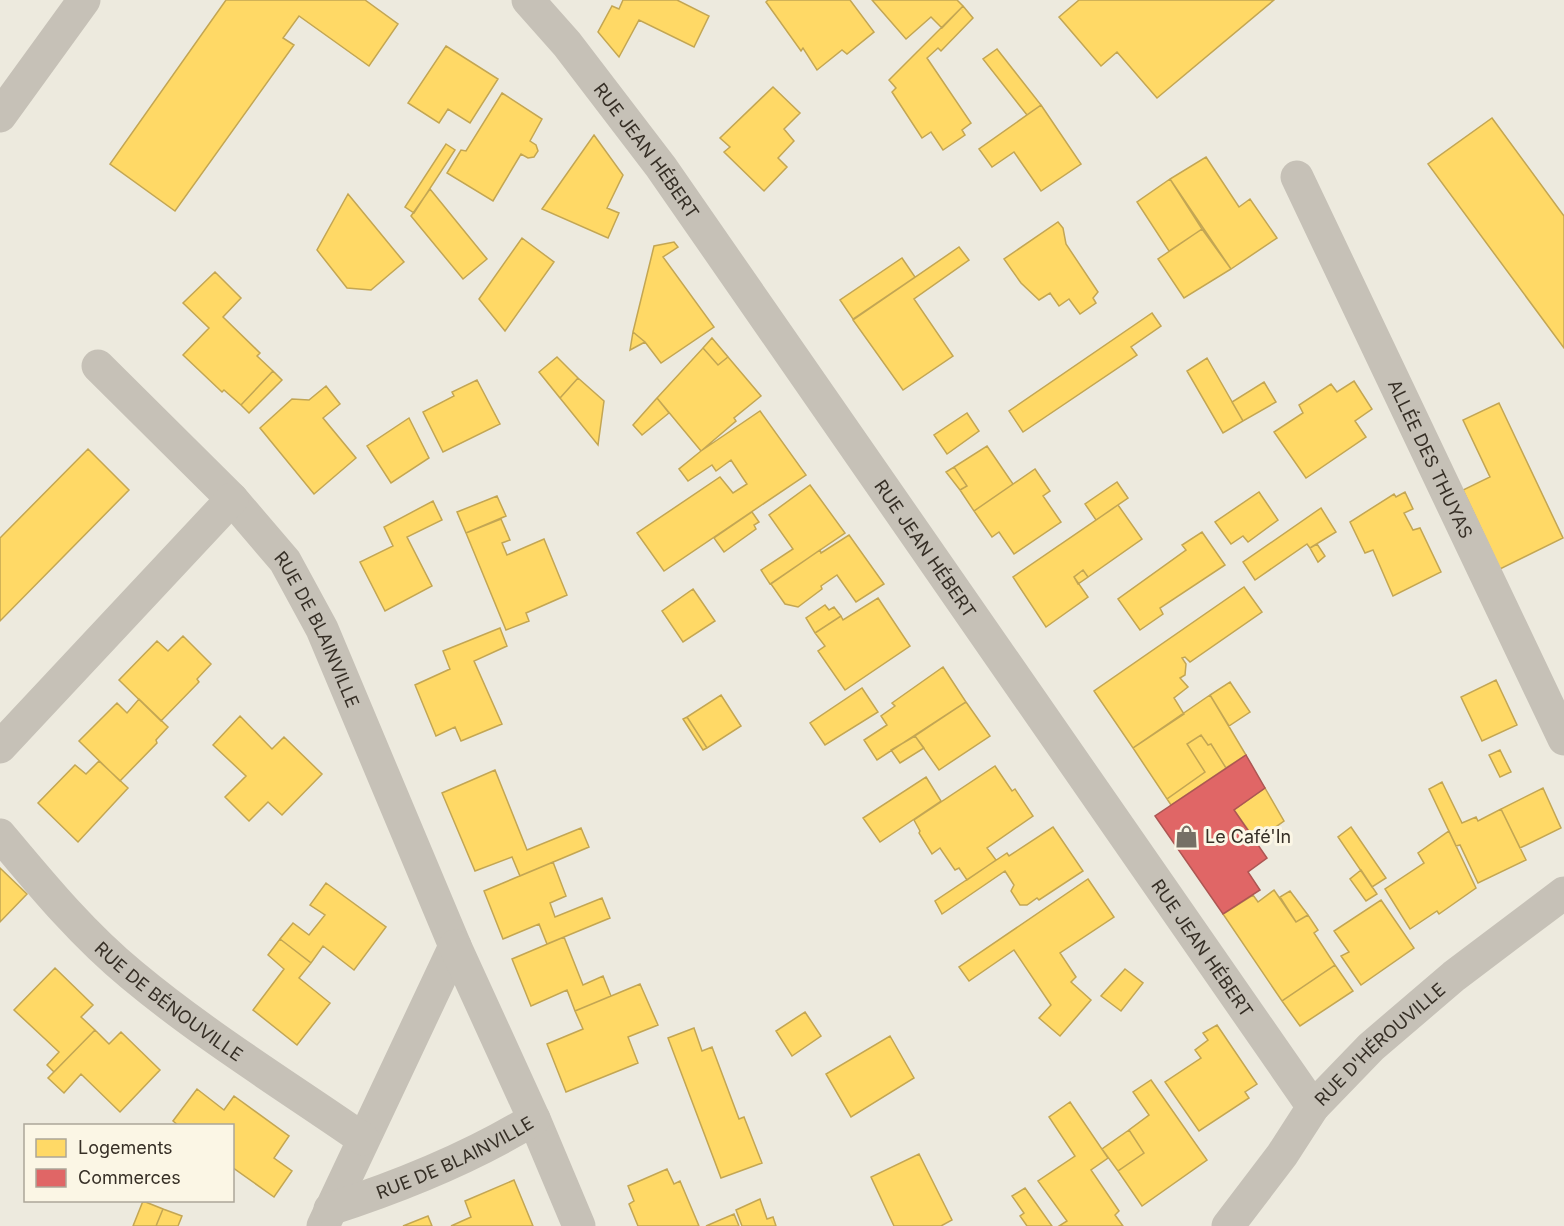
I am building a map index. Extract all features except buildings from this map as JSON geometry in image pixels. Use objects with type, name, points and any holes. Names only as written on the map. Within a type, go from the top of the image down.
[{"type":"street","points":[[0,116],[84,0]]},
{"type":"street","name":"RUE JEAN HÉBERT","points":[[528,0],[567,44],[661,167],[1313,1107]]},
{"type":"street","name":"ALLÉE DES THUYAS","points":[[1297,177],[1564,739]]},
{"type":"street","name":"RUE DE BLAINVILLE","points":[[98,366],[232,498],[285,561],[322,629],[455,946],[534,1119],[500,1140],[326,1217]]},
{"type":"street","points":[[0,747],[232,498]]},
{"type":"street","name":"RUE DE BÉNOUVILLE","points":[[0,836],[57,903],[131,974],[212,1035],[363,1138]]},
{"type":"street","name":"RUE D'HÉROUVILLE","points":[[1228,1226],[1282,1155],[1313,1107],[1371,1047],[1454,976],[1564,892]]},
{"type":"street","name":"RUE DE BLAINVILLE","points":[[326,1217],[455,946]]},
{"type":"street","points":[[534,1119],[579,1226]]},
{"type":"place","name":"Le Café'In","points":[[1187,836]]}]
